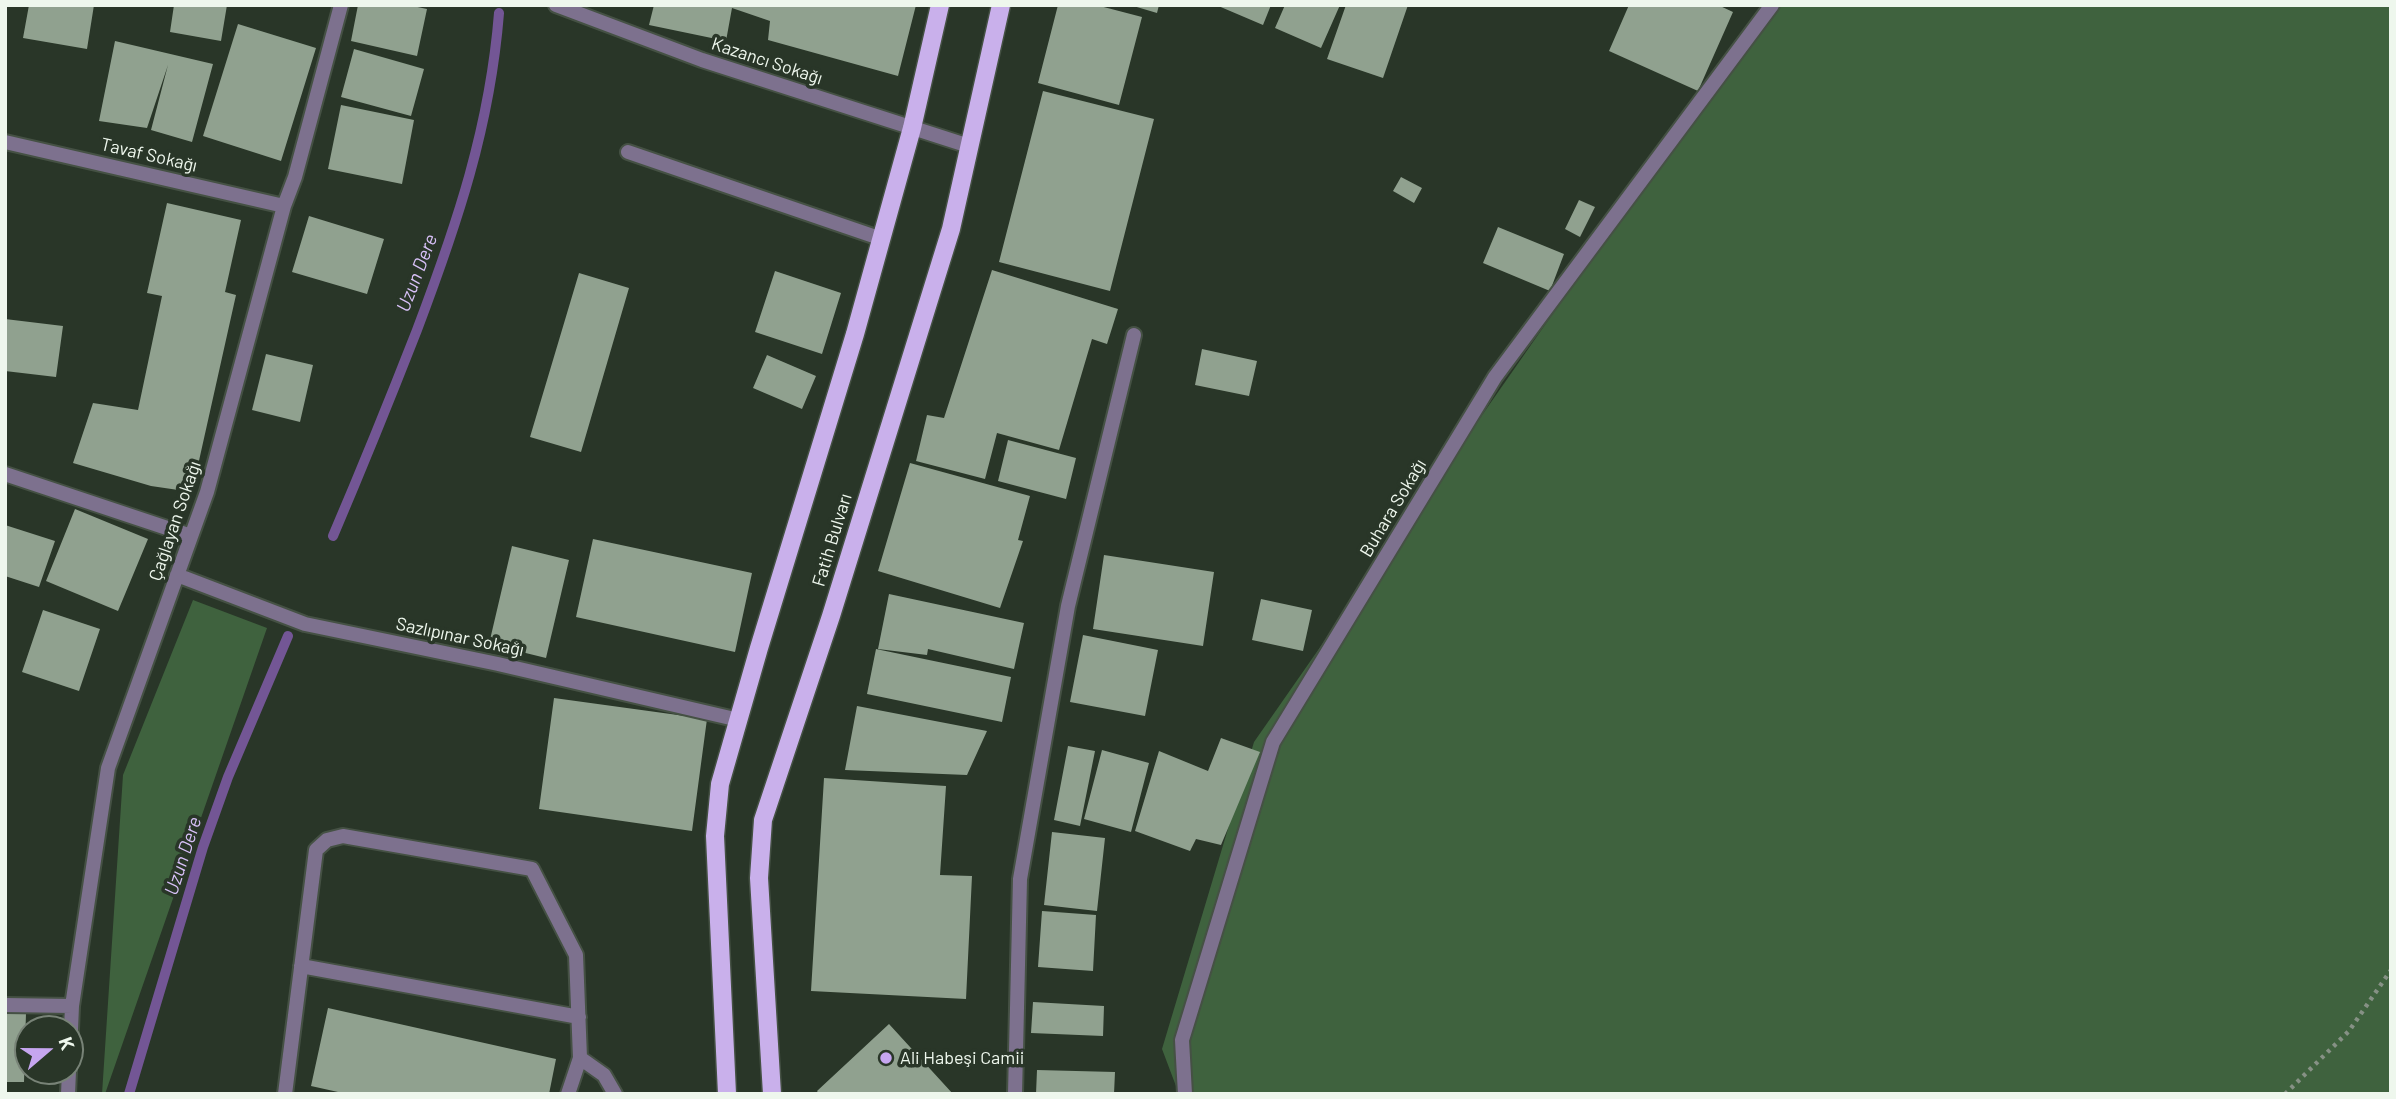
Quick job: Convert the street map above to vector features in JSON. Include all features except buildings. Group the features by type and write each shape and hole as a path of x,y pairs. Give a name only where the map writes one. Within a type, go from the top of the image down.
{"main road":[{"path":"727,1094 715,836 720,784 855,334 912,128 940,5"},
{"name":"Fatih Bulvarı","path":"772,1094 759,878 763,820 831,616 951,229 1001,5"}],"street":[{"name":"Çağlayan Sokağı","path":"72,1015 108,768 207,492 341,5"},
{"name":"Kazancı Sokağı","path":"556,5 702,60 970,146"},
{"name":"Buhara Sokağı","path":"1185,1094 1182,1040 1273,742 1495,377 1772,5"},
{"name":"Tavaf Sokağı","path":"5,142 284,206"},
{"path":"628,152 881,239"},
{"path":"1015,1094 1020,879 1068,606 1134,335"},
{"path":"5,474 191,536"},
{"name":"Sazlıpınar Sokağı","path":"177,575 304,624 511,667 739,720"},
{"path":"285,1094 316,850 327,840 342,836 532,869 576,955 580,1058 568,1094"},
{"path":"301,966 579,1017"},
{"path":"5,1005 72,1006"},
{"path":"580,1058 604,1075 615,1094"}],"path":[{"path":"2286,1094 2349,1031 2391,970"}],"green space":[{"path":"1768,5 2391,5 2391,1094 1179,1094 1162,1049 1254,742"},
{"path":"193,600 267,628 105,1094 102,1094 123,775"}],"waterway":[{"name":"Uzun Dere","path":"333,536 417,330 458,213 488,96 499,13"},
{"name":"Uzun Dere","path":"129,1094 203,847 228,777 288,636"}],"place":[{"name":"Ali Habeşi Camii","path":"886,1058"}]}
